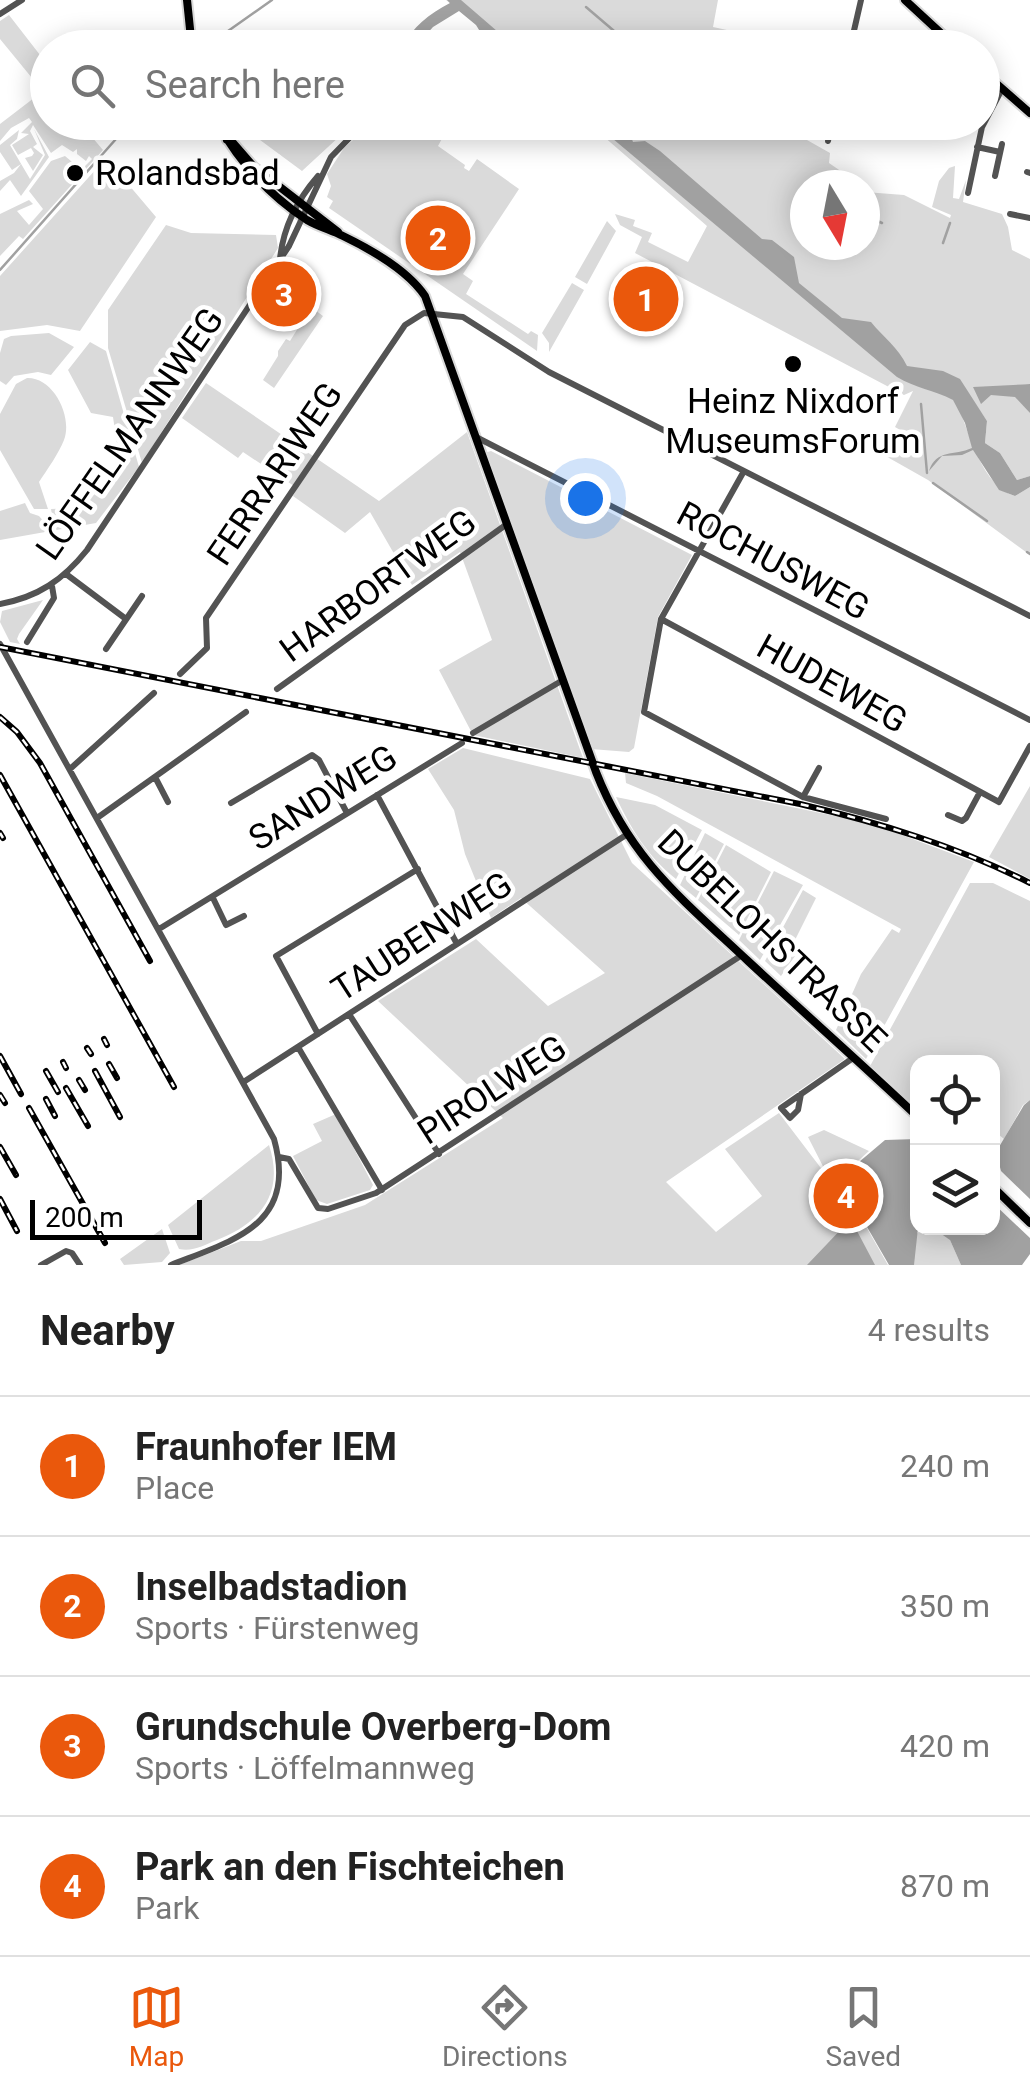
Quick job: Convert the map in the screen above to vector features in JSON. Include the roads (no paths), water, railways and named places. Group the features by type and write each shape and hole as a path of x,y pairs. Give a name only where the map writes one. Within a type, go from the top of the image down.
{"main road":[{"path":"187,0 190,30"},
{"path":"905,0 938,30"},
{"path":"1002,88 1028,111"},
{"name":"DUBELOHSTRASSE","path":"227,140 245,166 420,288 607,800 626,835 654,872 910,1110"},
{"path":"1000,1194 1029,1221"}],"street":[{"path":"0,14 22,0"},
{"path":"854,30 861,0"},
{"name":"LÖFFELMANNWEG","path":"0,604 52,586 101,530 280,260 282,243 301,208 345,140"},
{"path":"968,193 979,140"},
{"path":"977,147 1001,148 995,176"},
{"path":"1010,214 1030,218"},
{"path":"432,314 463,317 536,365 1030,616"},
{"name":"FERRARIWEG","path":"180,674 207,648 206,618 405,325 415,316 432,314"},
{"name":"ROCHUSWEG","path":"475,436 1030,720"},
{"path":"479,448 493,446"},
{"path":"744,471 661,619 644,712 803,797 886,819"},
{"name":"HARBORTWEG","path":"277,689 507,524"},
{"path":"66,574 126,619"},
{"name":"LÖFFELMANNWEG","path":"27,642 54,598 52,586"},
{"path":"106,649 142,596"},
{"name":"HUDEWEG","path":"661,619 1000,802 1030,746"},
{"path":"0,644 244,1082 274,1139 279,1157 277,1188 257,1224 241,1237 170,1265"},
{"path":"473,733 562,680"},
{"path":"70,770 154,693"},
{"path":"97,818 246,712"},
{"name":"SANDWEG","path":"159,930 462,743"},
{"path":"231,803 312,756 319,760 347,813"},
{"path":"803,797 819,768"},
{"path":"154,777 168,802"},
{"path":"948,815 966,818 980,792"},
{"path":"377,796 458,944"},
{"name":"TAUBENWEG","path":"244,1082 626,835"},
{"path":"318,1034 276,956 418,870"},
{"path":"212,898 226,925 244,916"},
{"name":"PIROLWEG","path":"279,1157 289,1159 318,1208 328,1210 382,1190 742,956"},
{"path":"349,1014 439,1154"},
{"path":"298,1047 382,1190"},
{"path":"800,1094 853,1058"},
{"path":"41,1265 66,1251 80,1265"}],"waterway":[{"path":"230,30 272,0"},
{"path":"586,7 613,30"},
{"path":"0,270 115,140"},
{"path":"943,243 950,223"},
{"path":"921,404 927,473"},
{"path":"933,483 987,521"}],"railway":[{"path":"0,647 800,804 918,837 1030,883"},
{"path":"0,717 40,763 150,961"},
{"path":"0,775 174,1087"},
{"path":"0,833 3,838"},
{"path":"104,1039 107,1045"},
{"path":"87,1048 91,1054"},
{"path":"0,1056 21,1094"},
{"path":"63,1062 66,1068"},
{"path":"109,1064 117,1078"},
{"path":"46,1071 58,1092"},
{"path":"95,1071 120,1117"},
{"path":"79,1080 85,1090"},
{"path":"66,1088 88,1126"},
{"path":"0,1095 5,1103"},
{"path":"46,1099 55,1116"},
{"path":"29,1108 105,1243"},
{"path":"0,1147 16,1175"},
{"path":"0,1199 17,1231"}],"place":[{"name":"Rolandsbad","path":"75,173"},
{"name":"Inselbadstadion","path":"438,238"},
{"name":"Grundschule Overberg-Dom","path":"284,294"},
{"name":"Fraunhofer IEM","path":"646,299"},
{"name":"Heinz Nixdorf MuseumsForum","path":"793,364"},
{"name":"Park an den Fischteichen","path":"846,1196"}]}
